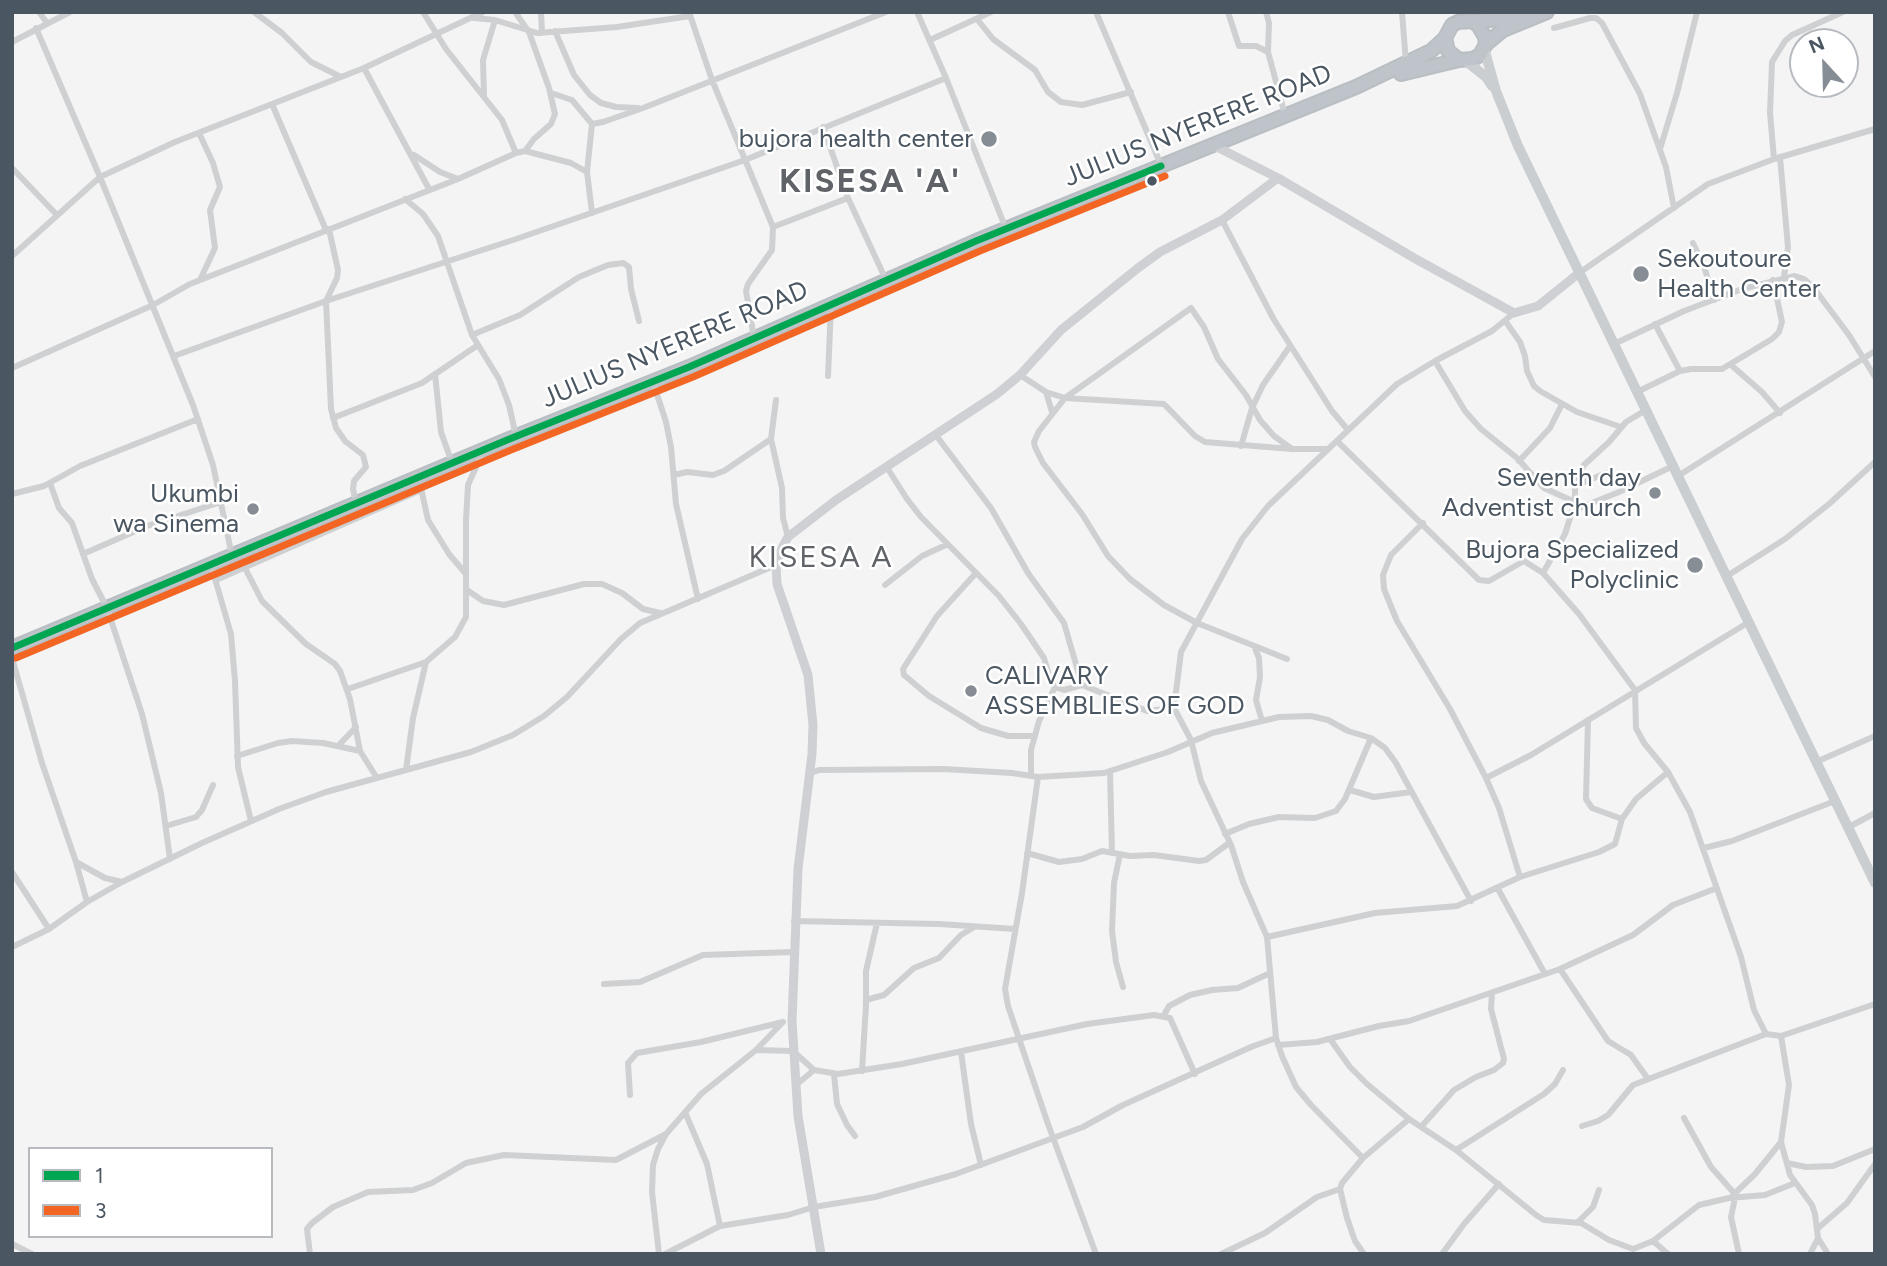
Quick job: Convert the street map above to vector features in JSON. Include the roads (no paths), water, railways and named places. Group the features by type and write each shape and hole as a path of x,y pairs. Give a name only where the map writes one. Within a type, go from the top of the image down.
{"highway":[{"name":"JULIUS NYERERE ROAD","path":"1356,87 1419,68 1462,61 1480,55 1485,46 1503,30 1547,12"},
{"name":"JULIUS NYERERE ROAD","path":"13,657 107,608 356,503 421,483 452,463 484,449 754,340 1006,229 1356,87 1431,51 1458,22 1531,17"},
{"path":"1472,21 1483,30 1485,46"},
{"path":"1445,38 1448,51 1462,61"}],"main road":[{"path":"1485,46 1496,91 1518,146 1875,883"},
{"path":"1462,61 1486,77 1496,91"}],"street":[{"path":"39,12 47,23"},
{"path":"12,42 70,12"},
{"path":"254,12 282,33 311,62 341,77"},
{"path":"424,12 436,33 502,120 516,153"},
{"path":"12,256 100,177 199,133 365,68 483,12"},
{"path":"515,12 529,32 551,93 554,119 525,151"},
{"path":"541,12 542,33"},
{"path":"592,124 643,108 886,12"},
{"path":"917,12 1006,229"},
{"path":"930,40 991,12"},
{"path":"1096,12 1161,166"},
{"path":"1228,12 1239,46 1256,46 1268,52"},
{"path":"1266,12 1269,23 1268,52 1285,116"},
{"path":"1402,12 1406,64"},
{"path":"1660,149 1697,12"},
{"path":"1784,277 1788,247 1770,113 1772,62 1792,35 1843,12"},
{"path":"469,18 495,20 529,32 542,33 617,27 689,14 712,79 773,227 772,250 746,291 754,340"},
{"path":"1554,28 1590,18 1596,18 1602,23 1640,94 1666,167 1674,208"},
{"path":"977,19 993,39 1035,70 1048,92 1061,102 1082,106 1131,92"},
{"path":"484,96 483,60 495,20"},
{"path":"36,28 198,419 213,465 232,556"},
{"path":"555,31 574,75 590,95 601,103 616,107 643,108"},
{"path":"365,68 429,189"},
{"path":"174,356 326,301 745,160 946,78"},
{"path":"551,93 572,100 592,124 587,172 592,213"},
{"path":"272,104 328,229 338,270 326,301 333,418 345,442 363,454 366,467 354,481 356,503"},
{"path":"823,127 848,198 886,280"},
{"path":"1363,1158 1296,1087 1287,1070 1277,1042 1268,937 1201,781 1191,740 1174,708 1181,652 1242,538 1254,523 1294,480 1397,384 1506,322 1514,313 1538,306 1579,273 1708,184 1777,158 1875,129"},
{"path":"199,133 213,163 220,187 210,210 215,247 200,279"},
{"path":"1213,145 1278,178 1514,313"},
{"path":"12,368 153,305 200,279 458,179 516,153 525,151 571,163 587,172"},
{"path":"412,154 440,172 458,179"},
{"path":"12,168 57,215"},
{"path":"821,1254 798,1116 793,1051 787,1021 813,725 808,675 777,584 776,565 788,537 836,500 997,394 1020,375 1061,330 1138,268 1160,252 1222,220 1278,178"},
{"path":"773,227 848,198"},
{"path":"405,199 423,214 438,236 472,335 499,379 509,405 516,436"},
{"path":"1222,220 1273,318 1332,411 1348,430"},
{"path":"1693,243 1714,300"},
{"path":"472,335 520,314 579,277 608,265 623,263 629,267 639,321"},
{"path":"1614,344 1714,300 1784,277 1804,278 1875,377"},
{"path":"1637,392 1680,371 1713,371 1731,365 1760,348 1779,332 1782,322 1773,280"},
{"path":"828,376 831,304"},
{"path":"1287,659 1197,623 1164,605 1130,579 1108,555 1038,454 1034,442 1052,412 1065,398 1191,308 1204,327 1218,359 1246,395 1252,408 1274,436 1292,449"},
{"path":"1506,322 1520,342 1527,371 1534,386 1577,412 1621,427"},
{"path":"1655,324 1680,371"},
{"path":"333,418 422,383 478,345"},
{"path":"1241,446 1252,408 1263,385 1290,346"},
{"path":"1572,511 1636,484 1676,471 1780,413 1875,351"},
{"path":"1435,361 1465,411 1481,429 1519,461 1544,488 1575,502"},
{"path":"1731,365 1762,392 1780,413"},
{"path":"435,374 441,432 452,463"},
{"path":"1020,375 1046,392 1065,398 1164,404 1195,436 1205,442 1328,449"},
{"path":"653,382 666,422 676,504 698,599"},
{"path":"1046,392 1052,412"},
{"path":"776,400 771,439 782,488 783,519 788,537"},
{"path":"1519,461 1550,428 1562,404"},
{"path":"1544,573 1559,549 1575,502 1575,486 1584,465 1626,422 1646,410"},
{"path":"12,494 36,489 80,466 198,419"},
{"path":"935,434 991,508 1028,573 1064,623 1083,685"},
{"path":"674,475 693,472 713,475 740,462 771,439"},
{"path":"1337,441 1479,580 1484,582 1524,561 1544,573 1560,590 1635,690 1636,728 1644,743 1668,772 1690,811 1741,957 1754,1010 1766,1034"},
{"path":"348,689 426,662 455,637 463,626 467,590 468,485 484,449"},
{"path":"1727,576 1786,539 1875,461"},
{"path":"886,466 907,499 999,596 1029,635 1044,658 1055,687 1064,690 1083,685 1147,711 1174,708"},
{"path":"1575,486 1606,473 1636,484"},
{"path":"50,483 60,508 72,523 107,608 146,728 170,859"},
{"path":"216,580 421,483 428,520 449,554 466,574"},
{"path":"83,554 147,526 221,502"},
{"path":"1423,523 1391,555 1383,575 1384,589 1397,621 1450,709 1486,778 1499,808 1520,877"},
{"path":"936,548 939,535"},
{"path":"886,584 922,556 948,544"},
{"path":"211,565 232,634 237,756 240,783 251,821"},
{"path":"12,947 49,929 86,902 122,882 251,821 302,800 436,763 493,744 544,716 584,681 621,639 640,623 776,565"},
{"path":"245,568 262,601 306,644 335,664 346,680 360,751 377,778"},
{"path":"976,573 937,616 903,669 904,675 929,696 981,728 1008,736 1035,736"},
{"path":"467,590 483,601 503,605 584,584 602,584 622,593 650,612 661,613"},
{"path":"1486,778 1531,755 1749,622"},
{"path":"1254,646 1259,659 1260,677 1256,700 1262,721"},
{"path":"13,657 42,763 76,862 86,902"},
{"path":"406,770 413,718 426,662"},
{"path":"1055,687 1031,750 1034,776 1027,853 1005,989 1008,1006 1053,1138 1096,1254"},
{"path":"808,774 819,770 943,768 1034,776 1110,771 1168,752 1191,740 1262,721 1287,716 1311,716 1371,738 1385,748 1471,901"},
{"path":"1588,720 1586,799 1592,808 1622,819"},
{"path":"338,746 356,727"},
{"path":"1816,762 1875,736"},
{"path":"1225,834 1249,824 1279,817 1315,818 1336,811 1350,790 1371,738"},
{"path":"237,756 292,741 360,751"},
{"path":"1110,771 1112,853"},
{"path":"1268,937 1375,913 1446,908 1471,901 1520,877 1579,860 1609,848 1617,839 1622,819 1636,799 1668,772"},
{"path":"166,826 196,817 213,785"},
{"path":"1350,790 1374,797 1411,792"},
{"path":"1704,848 1732,841 1835,801"},
{"path":"1849,827 1875,813"},
{"path":"1027,853 1059,862 1082,859 1098,851 1199,861 1206,860 1229,843"},
{"path":"1120,854 1114,883 1112,931 1123,987"},
{"path":"76,862 105,878 122,882"},
{"path":"12,872 49,929"},
{"path":"665,1254 720,1226 788,1215 814,1207 909,1189 981,1165 1083,1127 1123,1105 1251,1047 1277,1042 1302,1044 1409,1021 1560,970 1633,935 1673,905 1717,888"},
{"path":"1498,889 1545,974"},
{"path":"794,921 1015,929"},
{"path":"862,1071 866,971 877,923"},
{"path":"866,1000 884,995 914,968 939,958 961,935 974,927"},
{"path":"604,984 640,982 703,955 793,952"},
{"path":"1560,970 1603,1034 1615,1047 1631,1055 1648,1079"},
{"path":"1164,1016 1169,1006 1190,995 1238,988 1270,973"},
{"path":"1421,1126 1454,1090 1503,1063 1491,1009 1492,993"},
{"path":"1582,1126 1603,1119 1633,1085 1766,1034 1782,1036 1875,1004"},
{"path":"756,1050 793,1051 814,1070 834,1074 961,1052 1140,1015 1164,1016 1170,1018 1195,1074"},
{"path":"659,1254 653,1212 653,1179 658,1149 666,1134 718,1079 756,1050 787,1021"},
{"path":"631,1095 628,1063 637,1053 701,1042 787,1021"},
{"path":"1782,1036 1789,1085 1781,1142 1795,1183 1812,1205 1818,1238 1828,1254"},
{"path":"1330,1039 1358,1076 1409,1119 1456,1150 1544,1220 1578,1223 1632,1251 1653,1241 1692,1208 1733,1196 1765,1195 1795,1183"},
{"path":"961,1052 971,1124 981,1165"},
{"path":"795,1086 814,1070"},
{"path":"1456,1150 1544,1094 1555,1084 1563,1070"},
{"path":"834,1074 837,1104 855,1136"},
{"path":"685,1112 707,1164 720,1226"},
{"path":"1684,1118 1711,1167 1733,1196"},
{"path":"1221,1254 1265,1233 1317,1197 1340,1189 1348,1174 1363,1158 1409,1119"},
{"path":"310,1254 307,1229 312,1223 332,1207 368,1192 413,1190 432,1183 466,1163 504,1156 616,1160 666,1134"},
{"path":"1739,1254 1731,1225 1733,1196 1781,1142"},
{"path":"1787,1163 1805,1167 1833,1166 1875,1149"},
{"path":"1816,1229 1847,1203 1875,1164"},
{"path":"1442,1254 1468,1218 1499,1184"},
{"path":"1340,1189 1351,1230 1364,1254"},
{"path":"1578,1223 1593,1207 1599,1190"},
{"path":"1815,1214 1830,1216"},
{"path":"1810,1254 1818,1238"},
{"path":"1653,1241 1668,1254"},
{"path":"12,1244 32,1254"}],"place":[{"name":"bujora health center","path":"989,139"},
{"name":"Sekoutoure Health Center","path":"1641,274"},
{"name":"Seventh day Adventist church","path":"1655,493"},
{"name":"Ukumbi wa Sinema","path":"253,509"},
{"name":"Bujora Specialized Polyclinic","path":"1695,565"},
{"name":"CALIVARY ASSEMBLIES OF GOD","path":"971,691"}],"district":[{"name":"KISESA 'A'","path":"870,182"},
{"name":"KISESA A","path":"821,558"}]}
